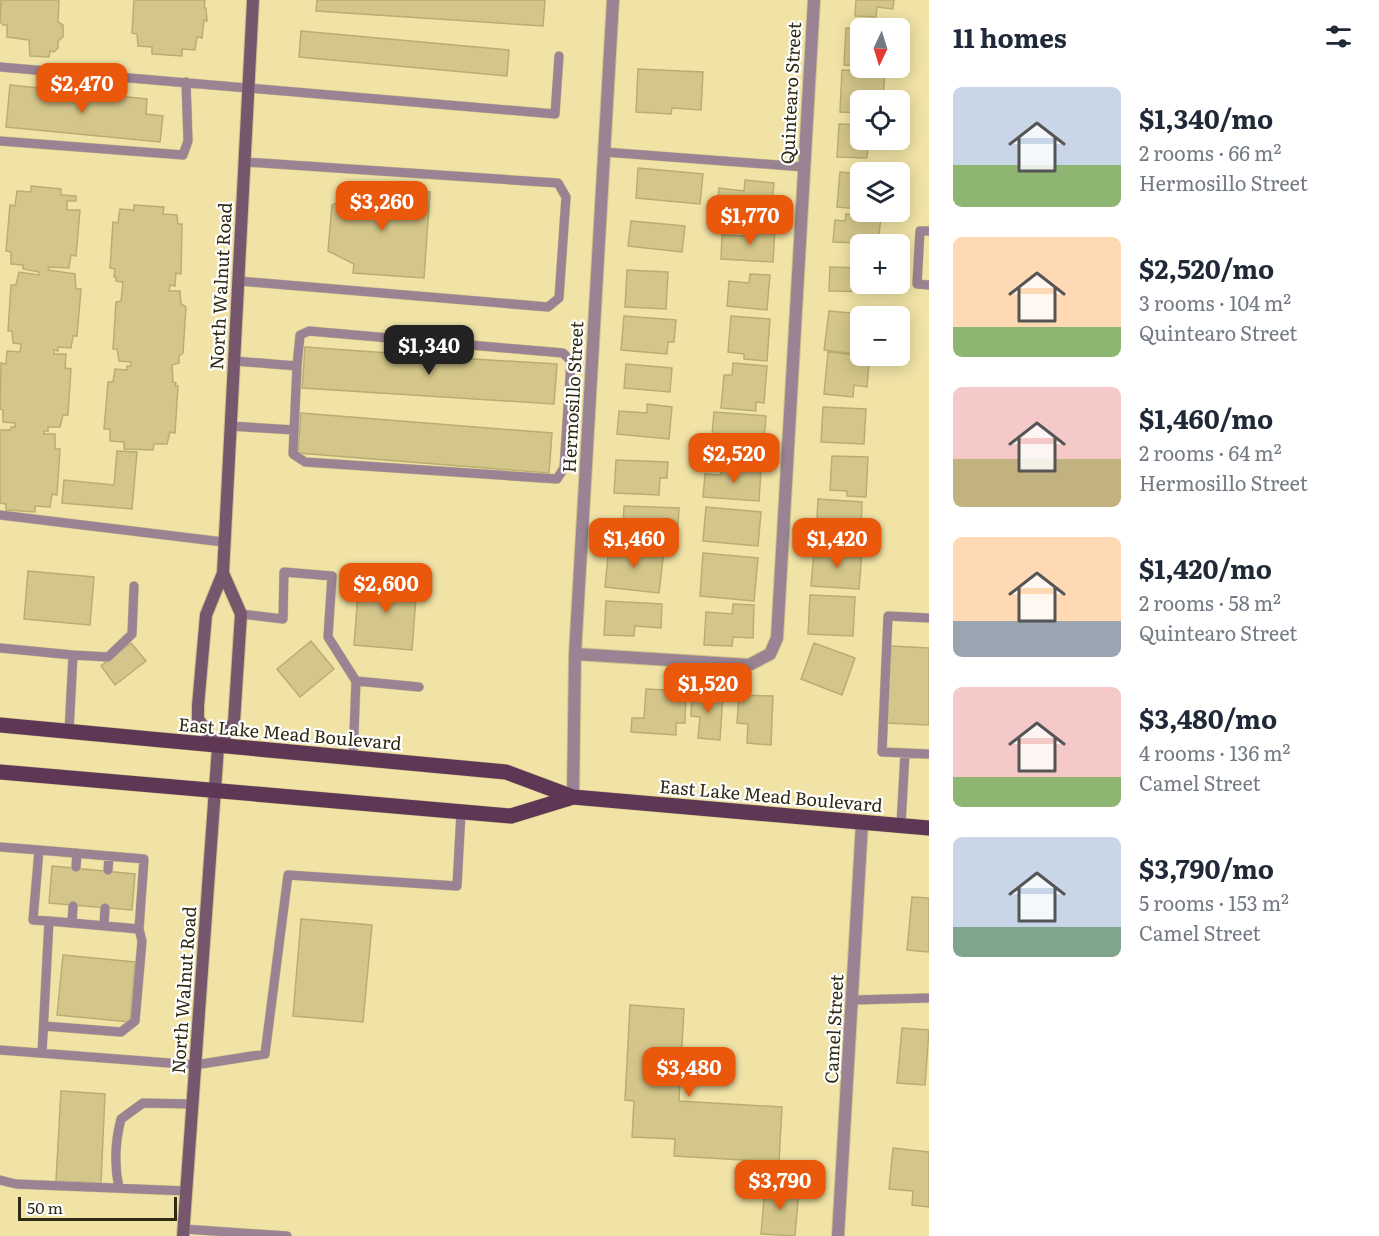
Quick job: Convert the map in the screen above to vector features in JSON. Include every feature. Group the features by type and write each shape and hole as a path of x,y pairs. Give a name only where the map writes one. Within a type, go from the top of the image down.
{"main road":[{"name":"East Lake Mead Boulevard","path":"0,725 506,772 573,797 929,828"},
{"name":"East Lake Mead Boulevard","path":"0,772 511,816 573,797"}],"street":[{"name":"North Walnut Road","path":"218,747 198,719 198,706 206,615 223,573 253,0"},
{"name":"Hermosillo Street","path":"573,797 575,654 613,0"},
{"name":"Quintearo Street","path":"575,654 749,665 770,654 777,638 813,0"},
{"name":"North Walnut Road","path":"184,1232 218,747 234,722 241,614 223,573"},
{"name":"Camel Street","path":"838,1236 862,823"}],"lane":[{"path":"0,67 555,114 559,56"},
{"path":"0,141 183,155 188,141 186,82"},
{"path":"604,152 804,168"},
{"path":"239,281 548,307 559,298 566,197 558,183 245,162"},
{"path":"929,231 920,231 917,284 929,285"},
{"path":"309,331 563,353 571,361 564,468 557,479 305,462 293,454 297,366 300,335 309,331"},
{"path":"234,361 297,366"},
{"path":"230,426 294,430"},
{"path":"0,515 223,542"},
{"path":"241,614 283,619 284,572 332,576 328,637 356,681 352,758"},
{"path":"0,648 108,657 132,634 134,586"},
{"path":"929,618 888,616 882,752 929,754"},
{"path":"69,732 73,655"},
{"path":"356,681 419,687"},
{"path":"901,825 905,753"},
{"path":"0,1050 195,1065 265,1054 288,875 457,886 461,812"},
{"path":"0,847 144,859 139,929 142,941 135,1021 121,1032 44,1026"},
{"path":"39,850 33,920 139,929"},
{"path":"76,867 77,853"},
{"path":"108,870 109,856"},
{"path":"72,923 73,906"},
{"path":"104,926 105,909"},
{"path":"42,1053 49,921"},
{"path":"853,1000 929,998"},
{"path":"119,1188 116,1155 121,1119 143,1102 192,1104"},
{"path":"0,1180 16,1184 186,1191"},
{"path":"184,1232 287,1236"}],"building":[{"path":"1,0 59,0 58,22 63,25 63,37 58,41 58,48 54,52 50,51 49,57 30,56 29,40 7,37 7,25 0,22"},
{"path":"134,0 205,0 207,21 204,20 202,38 197,37 195,50 182,49 182,56 152,54 152,47 138,46 137,34 132,33"},
{"path":"317,0 545,0 543,26 316,11"},
{"path":"856,0 894,0 893,9 877,7 876,17 855,16"},
{"path":"846,28 850,28 850,65 844,65"},
{"path":"301,31 509,50 507,76 299,57"},
{"path":"638,69 703,72 701,110 672,108 671,114 636,112"},
{"path":"842,70 850,70 850,78 885,78 884,90 850,90 850,112 840,112"},
{"path":"10,85 147,99 146,114 163,116 160,142 6,127"},
{"path":"839,124 850,124 850,150 868,150 867,158 837,157"},
{"path":"638,168 703,174 700,204 636,198"},
{"path":"840,172 850,173 850,208 837,207"},
{"path":"745,180 774,183 771,217 745,215 745,212 717,209 719,188 744,191"},
{"path":"31,186 61,189 61,195 76,196 76,201 67,201 67,210 80,210 76,256 71,255 69,268 49,267 48,270 75,274 76,289 81,289 77,336 73,336 71,348 58,347 58,351 54,350 54,354 66,354 65,368 71,369 68,415 63,415 60,427 48,427 48,431 44,431 44,434 55,434 55,449 60,449 57,495 52,494 50,507 35,506 35,512 6,510 6,504 0,503 0,430 10,430 11,427 15,427 15,423 3,422 3,410 0,409 1,363 6,364 7,351 20,352 21,344 13,343 12,331 8,331 11,285 16,285 19,272 39,275 39,272 23,269 23,265 11,264 11,252 6,251 10,205 15,206 17,191 31,192"},
{"path":"358,187 430,192 424,278 353,273 354,264 328,251 332,205 357,195"},
{"path":"134,205 164,207 163,214 177,215 178,224 182,224 181,274 176,273 175,286 170,285 169,291 180,291 181,304 186,307 183,353 179,356 179,363 172,365 173,382 176,383 175,386 178,386 175,433 170,432 167,444 154,444 153,450 124,449 124,442 110,441 110,429 104,429 108,382 113,382 115,369 127,370 127,366 131,366 131,362 119,361 117,349 113,349 116,302 121,301 123,282 116,281 115,269 110,268 113,222 118,223 120,209 134,210"},
{"path":"846,214 850,214 850,222 880,222 879,234 850,234 850,243 833,242 835,220 845,221"},
{"path":"631,221 685,226 682,252 628,246"},
{"path":"745,227 775,229 773,262 721,259 722,235 745,236"},
{"path":"830,267 850,268 850,291 829,291"},
{"path":"627,270 668,272 666,309 625,307"},
{"path":"750,274 770,275 767,310 727,306 729,281 749,283"},
{"path":"829,311 850,313 850,353 824,350"},
{"path":"624,316 676,320 674,342 668,342 667,354 621,350"},
{"path":"731,316 770,319 767,361 744,359 744,354 728,352"},
{"path":"305,347 402,354 402,362 424,364 425,356 557,364 554,404 302,388"},
{"path":"828,352 850,354 850,366 869,366 867,387 854,385 853,397 824,394"},
{"path":"733,363 767,366 764,403 756,402 756,411 721,408 724,375 732,375"},
{"path":"626,364 672,368 670,392 624,388"},
{"path":"647,404 672,407 669,439 617,434 619,411 647,413"},
{"path":"823,407 866,409 864,444 821,442"},
{"path":"714,412 766,416 763,451 711,447"},
{"path":"301,413 552,433 549,473 298,453"},
{"path":"117,451 137,452 132,509 62,503 64,480 114,485"},
{"path":"832,456 868,457 866,497 847,496 847,491 830,490"},
{"path":"616,460 668,462 667,478 660,478 659,495 614,493"},
{"path":"721,467 761,469 759,501 703,497 705,474 721,475"},
{"path":"818,499 862,502 861,528 847,528 847,538 816,537"},
{"path":"624,506 679,508 677,540 612,537 613,528 623,528"},
{"path":"706,507 761,512 758,546 703,541"},
{"path":"609,545 664,550 659,593 605,587"},
{"path":"814,550 862,552 859,589 811,586"},
{"path":"703,553 758,558 754,601 700,596"},
{"path":"28,571 94,577 90,625 24,619"},
{"path":"359,579 417,584 412,650 354,645"},
{"path":"810,595 855,597 853,636 808,634"},
{"path":"606,601 662,604 661,628 635,626 634,636 604,635"},
{"path":"733,604 754,605 753,638 733,637 732,646 704,645 706,612 732,614"},
{"path":"311,641 334,669 300,697 277,669"},
{"path":"131,643 146,661 115,685 101,666"},
{"path":"814,643 855,658 842,695 801,679"},
{"path":"891,646 929,648 929,725 887,723"},
{"path":"646,689 686,691 685,723 676,723 676,735 631,732 632,718 644,718"},
{"path":"692,692 723,694 720,740 698,738 700,717 691,716"},
{"path":"739,695 773,696 771,745 747,743 748,724 737,723"},
{"path":"52,866 135,874 132,910 49,903"},
{"path":"912,897 929,898 929,952 907,950"},
{"path":"301,919 372,925 363,1022 293,1016"},
{"path":"63,955 135,962 130,1022 57,1015"},
{"path":"630,1005 684,1009 679,1101 782,1107 779,1162 674,1156 675,1139 632,1137 634,1101 625,1100"},
{"path":"902,1028 929,1030 925,1085 897,1083"},
{"path":"61,1091 105,1094 101,1183 56,1181"},
{"path":"893,1148 929,1152 929,1207 912,1205 913,1191 889,1189"},
{"path":"765,1186 799,1189 795,1236 761,1234"}]}
